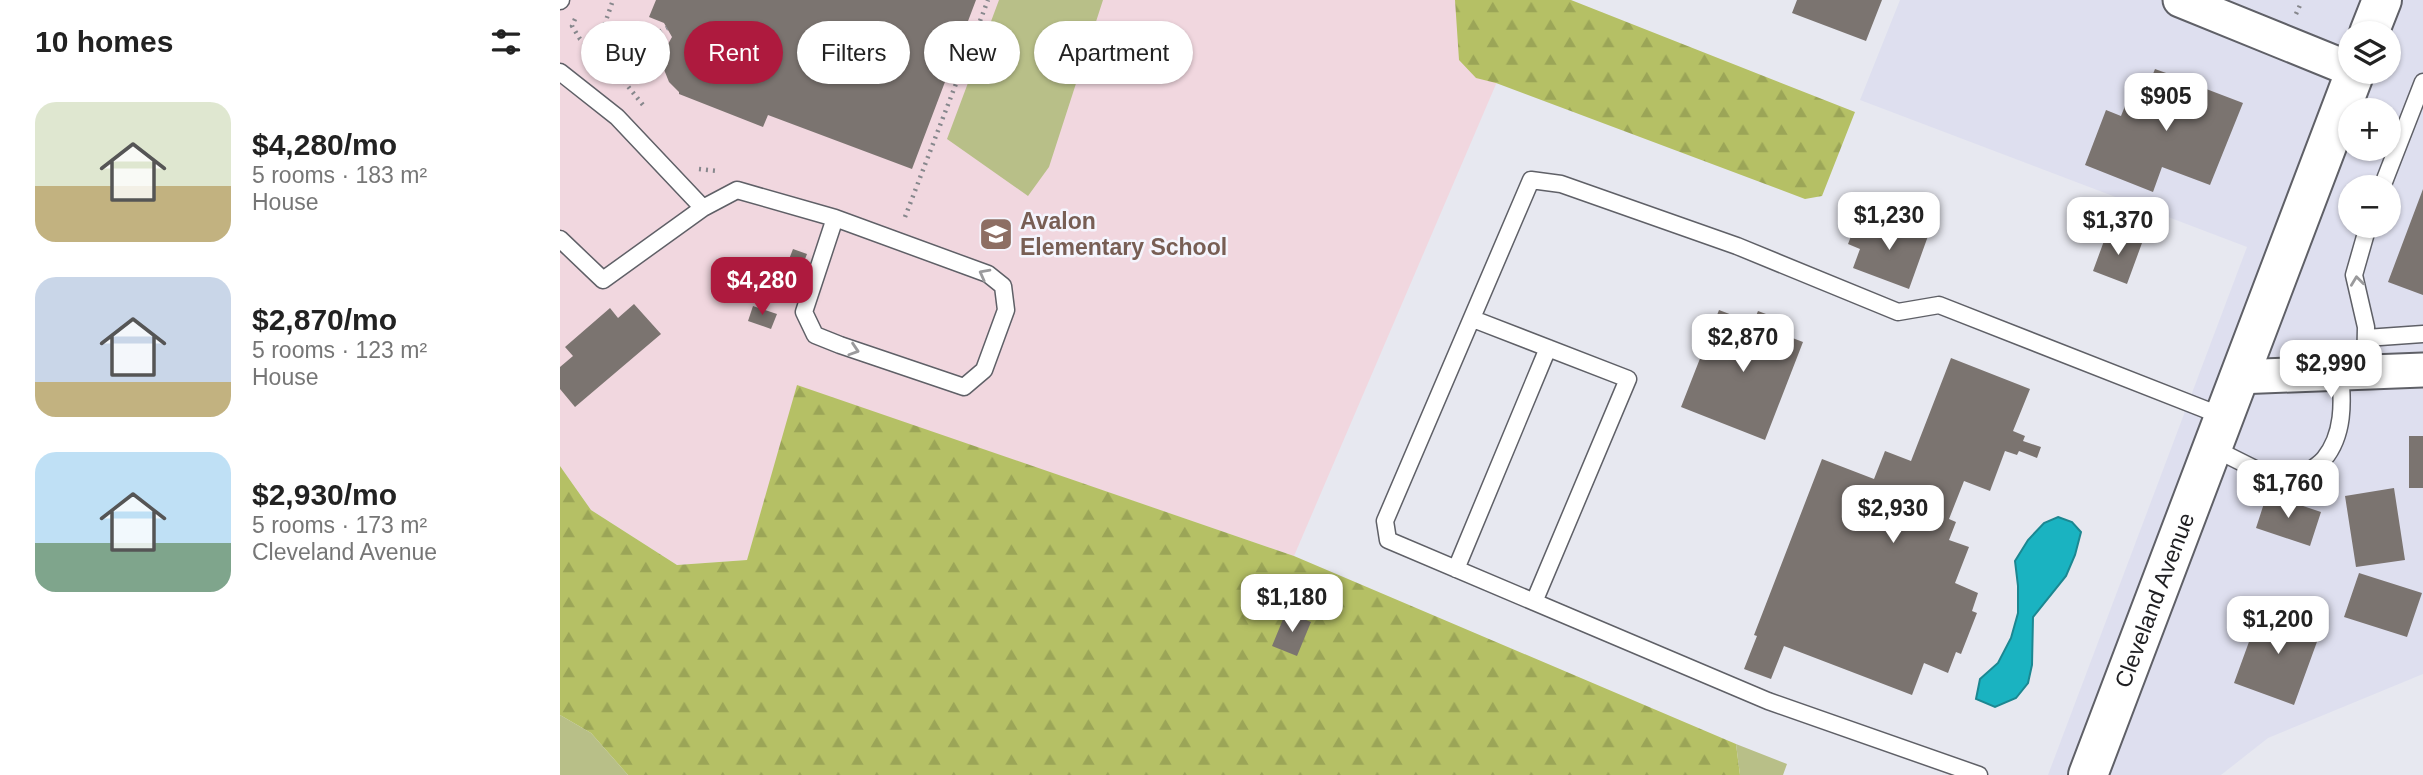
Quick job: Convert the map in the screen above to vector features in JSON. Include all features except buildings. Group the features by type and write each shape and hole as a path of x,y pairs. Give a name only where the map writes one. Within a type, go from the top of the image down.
{"main road":[{"path":"2374,21 2382,0"},
{"name":"Cleveland Avenue","path":"2088,775 2347,84"}],"street":[{"path":"2180,0 2338,64"},
{"path":"2237,377 2423,370"}],"lane":[{"path":"560,72 617,117 703,208"},
{"path":"2387,175 2423,82"},
{"path":"1979,775 1768,701 1388,540 1385,522 1531,180 1561,184 1737,246 1898,312 1939,305 2217,431 2267,475 2297,480 2324,458 2339,432 2343,399 2366,338 2354,275 2365,238"},
{"path":"560,239 603,280 703,208 737,190 835,218 988,274 1003,286 1006,310 984,370 964,387 815,335 804,312 835,218"},
{"path":"1473,319 1628,379 1534,602"},
{"path":"2366,338 2423,334"},
{"path":"1456,569 1548,348"}],"path":[{"path":"606,21 613,0"},
{"path":"896,215 905,218 988,0"},
{"path":"2296,15 2301,4"},
{"path":"577,13 572,26 581,37"},
{"path":"570,36 578,34"},
{"path":"626,84 643,106"},
{"path":"688,163 700,169 725,170"}],"shaded area":[{"name":"Avalon Elementary School","path":"560,0 1532,0 1294,556 798,386 747,560 677,565 591,510 560,466"},
{"path":"1900,0 2423,0 2423,674 2268,738 2221,775 2048,775 2247,247 1860,100"}],"green space":[{"path":"999,0 1103,0 1096,21 1034,21 1034,84 1076,84 1049,167 1028,196 947,139 968,84 1020,84 1020,21 991,21"},
{"path":"1455,0 1571,0 1855,112 1822,196 1805,199 1496,83 1476,78 1459,60"},
{"path":"797,385 1294,556 1736,744 1740,775 628,775 591,733 560,715 560,466 591,510 677,565 747,560"},
{"path":"560,715 591,733 628,775 560,775"},
{"path":"1736,744 1787,764 1783,775 1740,775"}],"water":[{"path":"2058,517 2072,522 2081,532 2075,555 2066,576 2033,617 2032,665 2028,683 2016,698 1995,707 1976,699 1980,679 1998,663 2011,638 2018,613 2015,561 2028,540 2044,523"}],"place":[{"name":"Avalon Elementary School","path":"996,234"}]}
